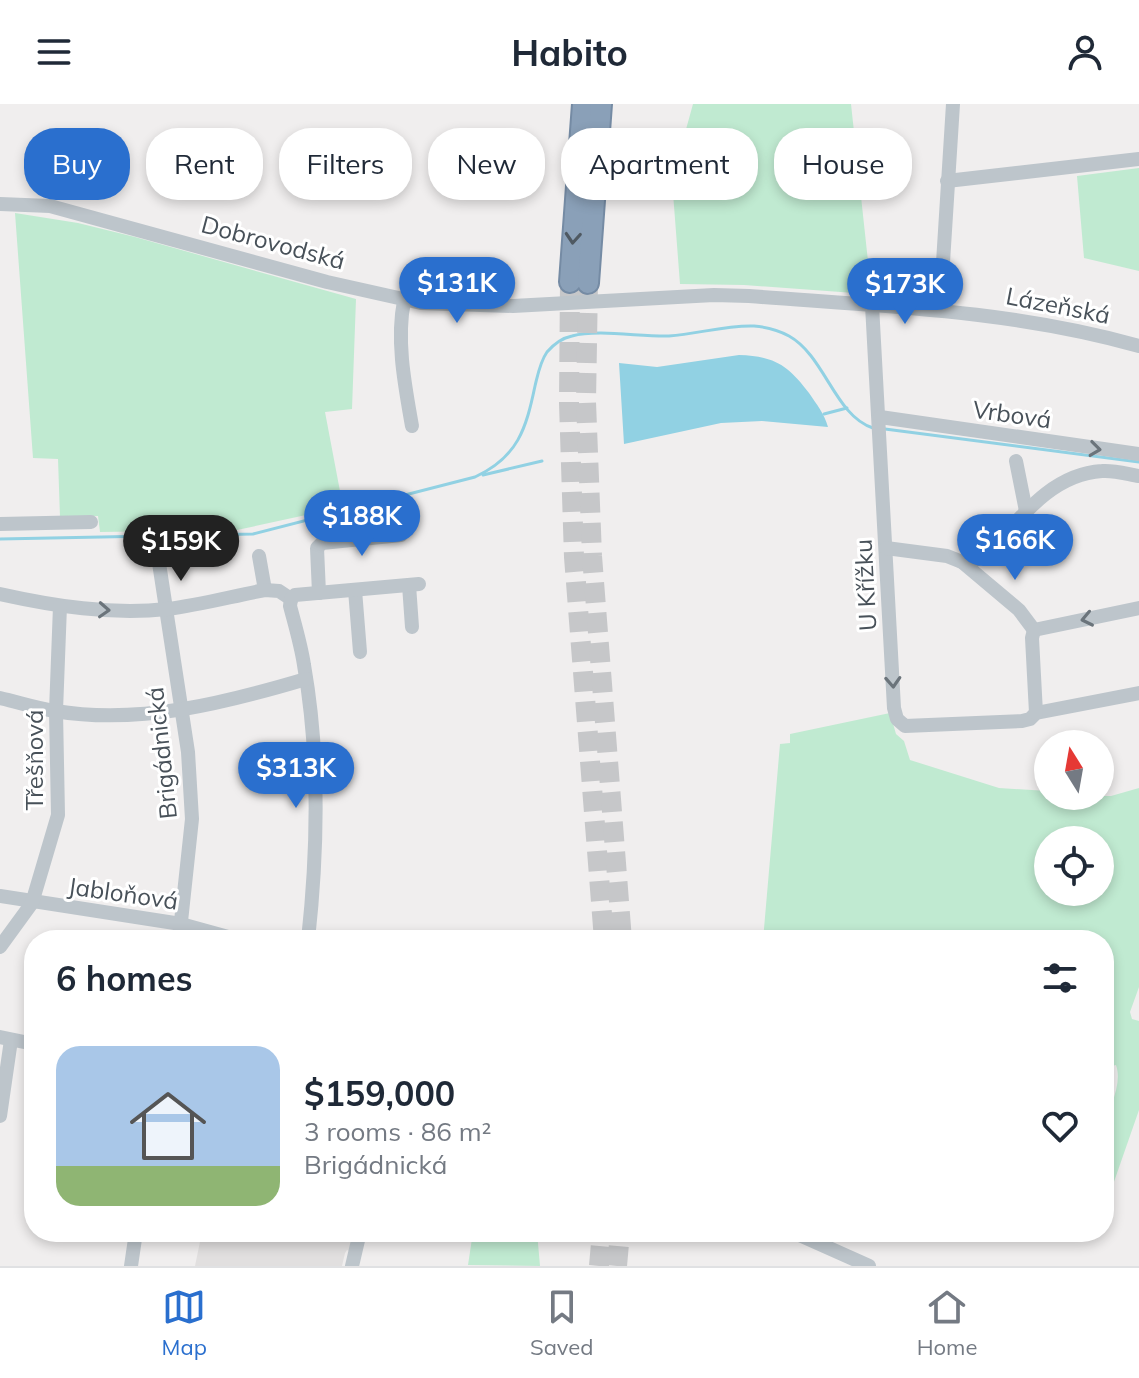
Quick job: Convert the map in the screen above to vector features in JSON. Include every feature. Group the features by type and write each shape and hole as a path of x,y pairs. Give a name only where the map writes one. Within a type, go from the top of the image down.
{"highway":[{"path":"583,104 579,282 601,104"}],"street":[{"path":"940,310 953,104"},
{"path":"947,181 1139,159"},
{"name":"Dobrovodská","path":"0,204 50,206 403,305 506,306 714,295 872,305"},
{"path":"403,305 403,368 412,426"},
{"name":"Lázeňská","path":"872,305 972,312 1094,333 1139,346"},
{"name":"U Křížku","path":"872,305 897,719 905,726 1022,721 1036,713 1139,693"},
{"name":"Vrbová","path":"880,418 1139,454"},
{"path":"1016,461 1026,511"},
{"path":"962,562 978,559 989,552 1049,490 1075,475 1104,471 1139,476"},
{"path":"0,524 91,522"},
{"path":"319,593 317,548 322,543 401,535"},
{"path":"886,548 947,556 962,562 1019,610 1034,630"},
{"path":"259,556 278,593 290,606 306,679 315,799 315,876 309,930"},
{"name":"Brigádnická","path":"159,563 182,710 192,819 180,930"},
{"path":"0,594 60,606 107,610 166,609 278,593 295,595 414,585 412,627"},
{"path":"355,590 360,652"},
{"name":"Třešňová","path":"0,947 32,903 58,815 56,711 60,606"},
{"path":"1034,630 1139,608"},
{"path":"1034,630 1036,713"},
{"path":"0,698 56,711 123,715 230,702 306,679"},
{"name":"Jabloňová","path":"0,896 203,930"},
{"path":"0,1116 5,1038"},
{"path":"131,1266 135,1242"},
{"path":"352,1266 358,1242"},
{"path":"815,1242 869,1266"}],"shaded area":[{"path":"200,1242 354,1242 352,1252 347,1250 345,1253 342,1266 195,1266"}],"green space":[{"path":"693,104 851,104 854,128 774,128 774,200 861,200 871,289 868,294 744,285 680,284 674,200 758,200 758,128 686,128"},
{"path":"1139,168 1139,271 1084,258 1077,176"},
{"path":"15,213 78,223 135,237 356,299 352,409 325,412 343,507 237,530 100,532 98,516 60,517 58,459 33,458"},
{"path":"890,713 896,734 904,741 910,760 999,788 1034,790 1034,810 1114,810 1114,795 1139,788 1139,987 1130,1012 1132,1019 1139,1021 1139,1110 1114,1182 1114,1095 1118,1073 1114,1066 1114,930 764,930 780,744 790,743 790,734"},
{"path":"471,1242 538,1242 540,1266 468,1265"}],"water":[{"path":"739,355 762,357 787,369 809,393 828,427 762,421 721,423 624,444 619,363 657,367"}],"waterway":[{"path":"0,539 253,534 475,477 501,460 518,440 547,352 562,340 582,334 669,336 743,326 776,330 801,345 849,411 873,428"},
{"path":"824,414 847,408"},
{"path":"885,429 1139,462"},
{"path":"483,475 542,461"}],"tunnel":[{"path":"570,282 569,403 574,557 603,930"},
{"path":"588,283 586,402 592,556 621,930"},
{"path":"599,1266 601,1242"},
{"path":"617,1266 619,1242"}]}
